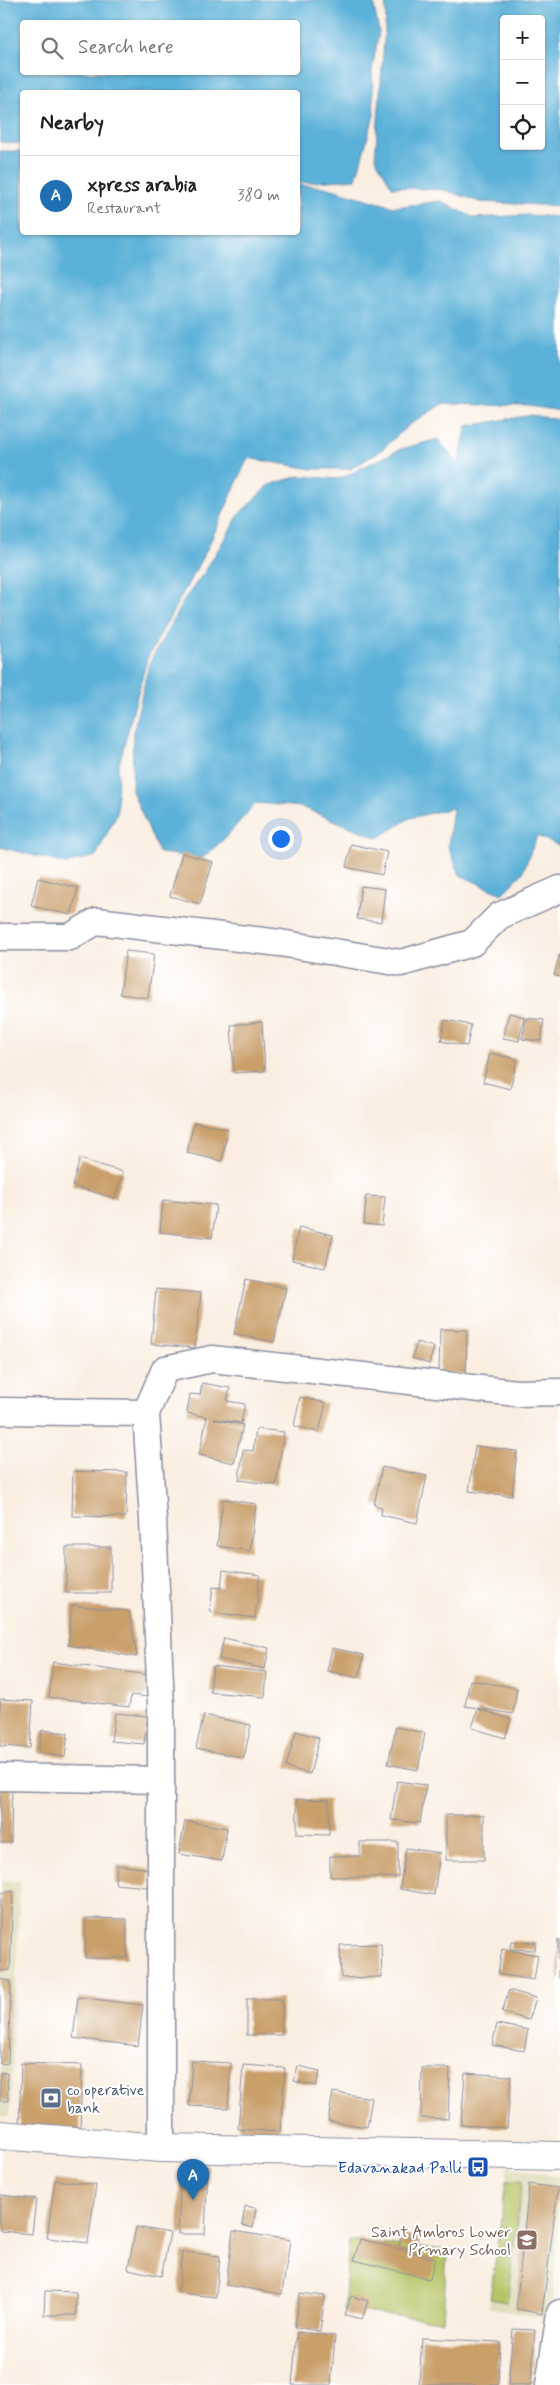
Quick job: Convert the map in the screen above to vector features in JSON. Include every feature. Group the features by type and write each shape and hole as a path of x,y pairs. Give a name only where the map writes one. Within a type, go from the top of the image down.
{"main road":[{"path":"0,2135 161,2148 560,2156"}],"street":[{"path":"0,937 70,936 97,921 280,943 401,963 472,943 499,916 560,889"},
{"path":"161,2148 161,1706 146,1413 165,1369 212,1359 517,1393 560,1392"},
{"path":"0,1411 146,1413"},
{"path":"0,1778 161,1780"},
{"path":"549,2385 560,2313"}],"shaded area":[{"path":"0,1881 20,1882 10,2116 0,2116"},
{"name":"Saint Ambros Lower Prmary School","path":"508,2166 560,2177 552,2320 489,2308"}],"green space":[{"path":"506,2181 522,2181 507,2302 490,2299"},
{"path":"349,2240 447,2250 443,2321 344,2310"}],"water":[{"path":"0,0 373,0 379,32 372,70 374,115 356,179 300,183 300,90 20,90 20,144 0,142"},
{"path":"385,0 560,0 560,206 480,202 445,190 392,187 375,158 386,15"},
{"path":"0,151 20,151 20,235 300,235 300,185 325,187 394,207 441,201 474,218 528,215 560,217 560,411 529,406 442,404 409,425 379,452 350,469 312,469 248,458 208,547 147,659 118,768 117,813 96,856 66,864 0,847"},
{"path":"532,415 560,420 560,846 537,836 522,874 502,894 460,875 448,846 453,808 410,818 378,838 301,807 256,803 225,838 203,858 159,853 132,791 133,733 149,664 185,598 204,573 240,513 269,485 299,476 339,479 401,449 438,439 458,465 467,426"}],"building":[{"path":"351,844 387,852 382,875 346,867"},
{"path":"182,853 213,862 200,904 170,896"},
{"path":"38,878 78,888 71,915 31,906"},
{"path":"361,886 385,889 381,922 357,919"},
{"path":"126,951 154,954 148,998 120,994"},
{"path":"560,955 560,977 554,975"},
{"path":"509,1013 524,1017 519,1041 503,1038"},
{"path":"526,1018 544,1020 541,1041 522,1039"},
{"path":"445,1020 471,1025 467,1046 441,1041"},
{"path":"262,1022 265,1071 234,1073 231,1025"},
{"path":"490,1053 517,1059 510,1089 483,1082"},
{"path":"194,1122 228,1129 222,1161 187,1153"},
{"path":"80,1159 123,1172 115,1198 72,1186"},
{"path":"366,1196 385,1197 382,1226 364,1224"},
{"path":"163,1200 216,1205 212,1238 160,1232"},
{"path":"299,1227 333,1235 325,1268 292,1260"},
{"path":"246,1279 286,1288 274,1342 234,1334"},
{"path":"156,1289 201,1293 195,1348 151,1344"},
{"path":"440,1329 467,1330 466,1374 439,1373"},
{"path":"417,1342 434,1347 429,1364 412,1358"},
{"path":"202,1383 230,1388 227,1401 245,1404 241,1423 214,1419 243,1425 234,1463 199,1455 207,1417 187,1413 190,1394 200,1395"},
{"path":"300,1397 326,1403 319,1432 294,1426"},
{"path":"256,1429 284,1432 276,1485 239,1480 243,1450 253,1451"},
{"path":"475,1446 517,1451 512,1496 469,1491"},
{"path":"382,1467 427,1476 417,1523 381,1515 382,1507 374,1505"},
{"path":"73,1471 127,1472 126,1517 72,1516"},
{"path":"223,1499 256,1504 250,1551 217,1546"},
{"path":"66,1547 111,1547 111,1593 66,1593"},
{"path":"223,1570 260,1575 255,1618 210,1612 213,1587 221,1588"},
{"path":"72,1605 129,1611 137,1657 68,1645"},
{"path":"224,1638 269,1648 265,1669 219,1659"},
{"path":"332,1648 364,1655 359,1678 327,1671"},
{"path":"53,1662 150,1675 148,1697 131,1695 129,1707 49,1697"},
{"path":"213,1666 267,1672 265,1697 210,1692"},
{"path":"470,1680 517,1688 513,1714 465,1706"},
{"path":"0,1699 33,1701 30,1748 0,1746"},
{"path":"478,1709 511,1719 505,1738 472,1728"},
{"path":"115,1713 148,1716 144,1744 111,1741"},
{"path":"204,1715 251,1725 244,1758 196,1748"},
{"path":"396,1727 425,1733 418,1770 388,1764"},
{"path":"42,1730 68,1733 65,1757 38,1753"},
{"path":"296,1731 319,1738 310,1774 286,1767"},
{"path":"0,1781 12,1781 11,1843 0,1843"},
{"path":"397,1781 426,1785 420,1823 391,1820"},
{"path":"297,1799 329,1800 329,1835 297,1834"},
{"path":"446,1815 484,1815 484,1860 446,1860"},
{"path":"185,1821 227,1828 222,1861 179,1854"},
{"path":"360,1842 398,1842 398,1877 330,1877 330,1856 360,1856"},
{"path":"406,1848 440,1853 434,1895 400,1889"},
{"path":"117,1865 150,1869 148,1887 115,1884"},
{"path":"13,1891 10,1970 0,1971 0,1893"},
{"path":"86,1918 127,1919 127,1958 85,1958"},
{"path":"558,1940 560,1940 560,1978 558,1978"},
{"path":"511,1941 536,1942 535,1950 510,1949"},
{"path":"381,1944 382,1977 341,1978 340,1945"},
{"path":"502,1949 538,1955 534,1980 498,1974"},
{"path":"0,1979 11,1981 8,2063 0,2064"},
{"path":"509,1990 536,1998 529,2020 502,2012"},
{"path":"78,1997 143,2005 138,2046 73,2038"},
{"path":"247,1999 282,1999 282,2035 247,2035"},
{"path":"497,2024 528,2030 524,2051 492,2045"},
{"path":"192,2061 231,2063 228,2108 189,2106"},
{"name":"co operative bank","path":"21,2063 82,2065 80,2133 19,2131"},
{"path":"243,2065 285,2068 280,2132 238,2129"},
{"path":"298,2066 320,2071 316,2086 294,2081"},
{"path":"422,2068 450,2068 448,2119 421,2118"},
{"path":"0,2073 7,2073 8,2101 0,2101"},
{"path":"465,2073 511,2076 507,2128 461,2125"},
{"path":"333,2092 372,2098 367,2127 328,2121"},
{"path":"181,2166 208,2166 205,2234 178,2234"},
{"path":"55,2180 96,2185 88,2243 47,2238"},
{"path":"529,2184 558,2188 542,2314 516,2309"},
{"path":"0,2195 36,2199 32,2234 0,2231"},
{"path":"245,2206 256,2208 253,2228 242,2225"},
{"path":"136,2227 170,2233 161,2276 128,2269"},
{"path":"233,2231 290,2240 282,2294 226,2285"},
{"path":"401,2235 418,2238 416,2250 399,2246"},
{"path":"360,2239 435,2258 430,2279 354,2260"},
{"path":"182,2252 220,2256 216,2297 178,2293"},
{"path":"45,2291 76,2292 76,2315 44,2315"},
{"path":"300,2293 325,2296 320,2331 295,2327"},
{"path":"351,2296 368,2301 362,2319 345,2315"},
{"path":"513,2329 535,2330 531,2385 508,2385"},
{"path":"297,2332 335,2336 331,2385 292,2385"},
{"path":"422,2338 500,2342 498,2385 419,2385"}],"place":[{"name":"co operative bank","path":"51,2098"},
{"name":"Edavanakad Palli","path":"478,2167"},
{"name":"xpress arabia","path":"193,2200"},
{"name":"Saint Ambros Lower Prmary School","path":"527,2240"}]}
